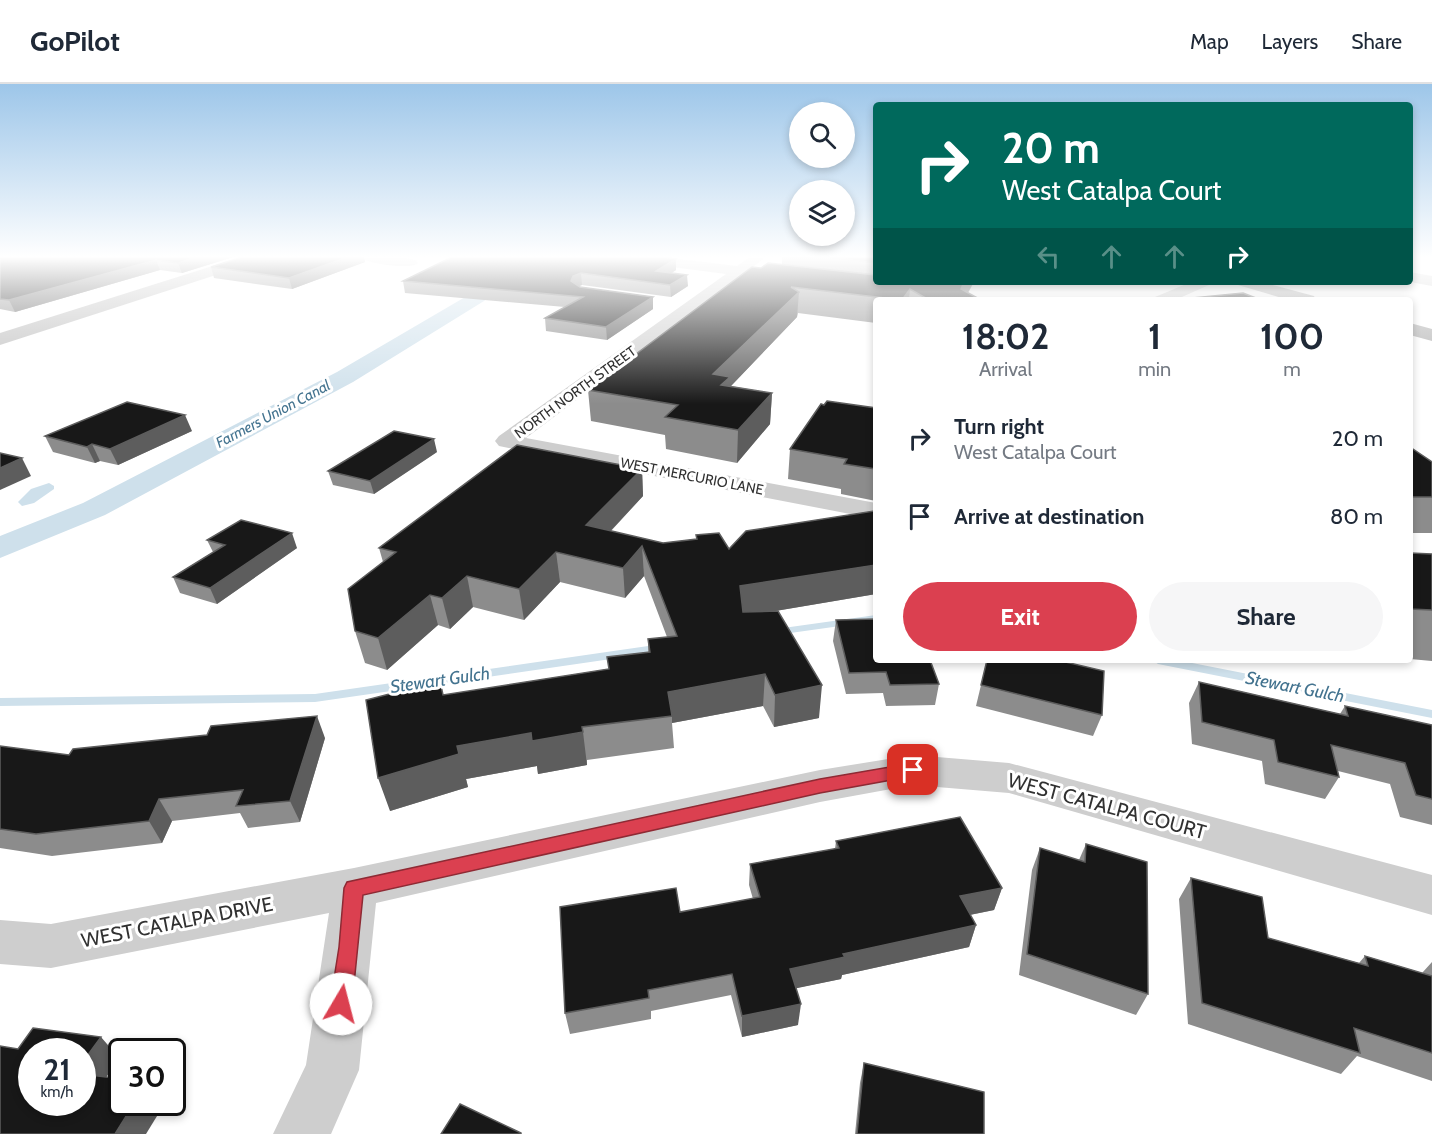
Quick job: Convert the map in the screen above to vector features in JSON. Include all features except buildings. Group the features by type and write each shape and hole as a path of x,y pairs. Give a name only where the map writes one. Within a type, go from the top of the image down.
{"main road":[{"path":"1413,330 1432,335"}],"street":[{"path":"0,339 103,306"},
{"path":"685,306 692,307"},
{"name":"NORTH NORTH STREET","path":"507,441 692,307"},
{"name":"WEST MERCURIO LANE","path":"507,441 873,510"},
{"name":"WEST CATALPA COURT","path":"354,888 820,786 913,770 1009,778 1432,895"},
{"path":"302,1134 332,1070 349,947 354,888"},
{"name":"WEST CATALPA DRIVE","path":"0,942 51,946 354,888"}],"water":[{"path":"49,483 54,486 54,489 34,503 22,506 18,502 31,489"}],"waterway":[{"name":"Farmers Union Canal","path":"0,548 94,509 345,377 463,306"},
{"name":"Stewart Gulch","path":"776,632 873,618"},
{"name":"Stewart Gulch","path":"0,702 315,698 662,648"},
{"name":"Stewart Gulch","path":"1173,663 1432,714"}],"route":[{"path":"341,1004 354,888 820,786 913,770"}]}
